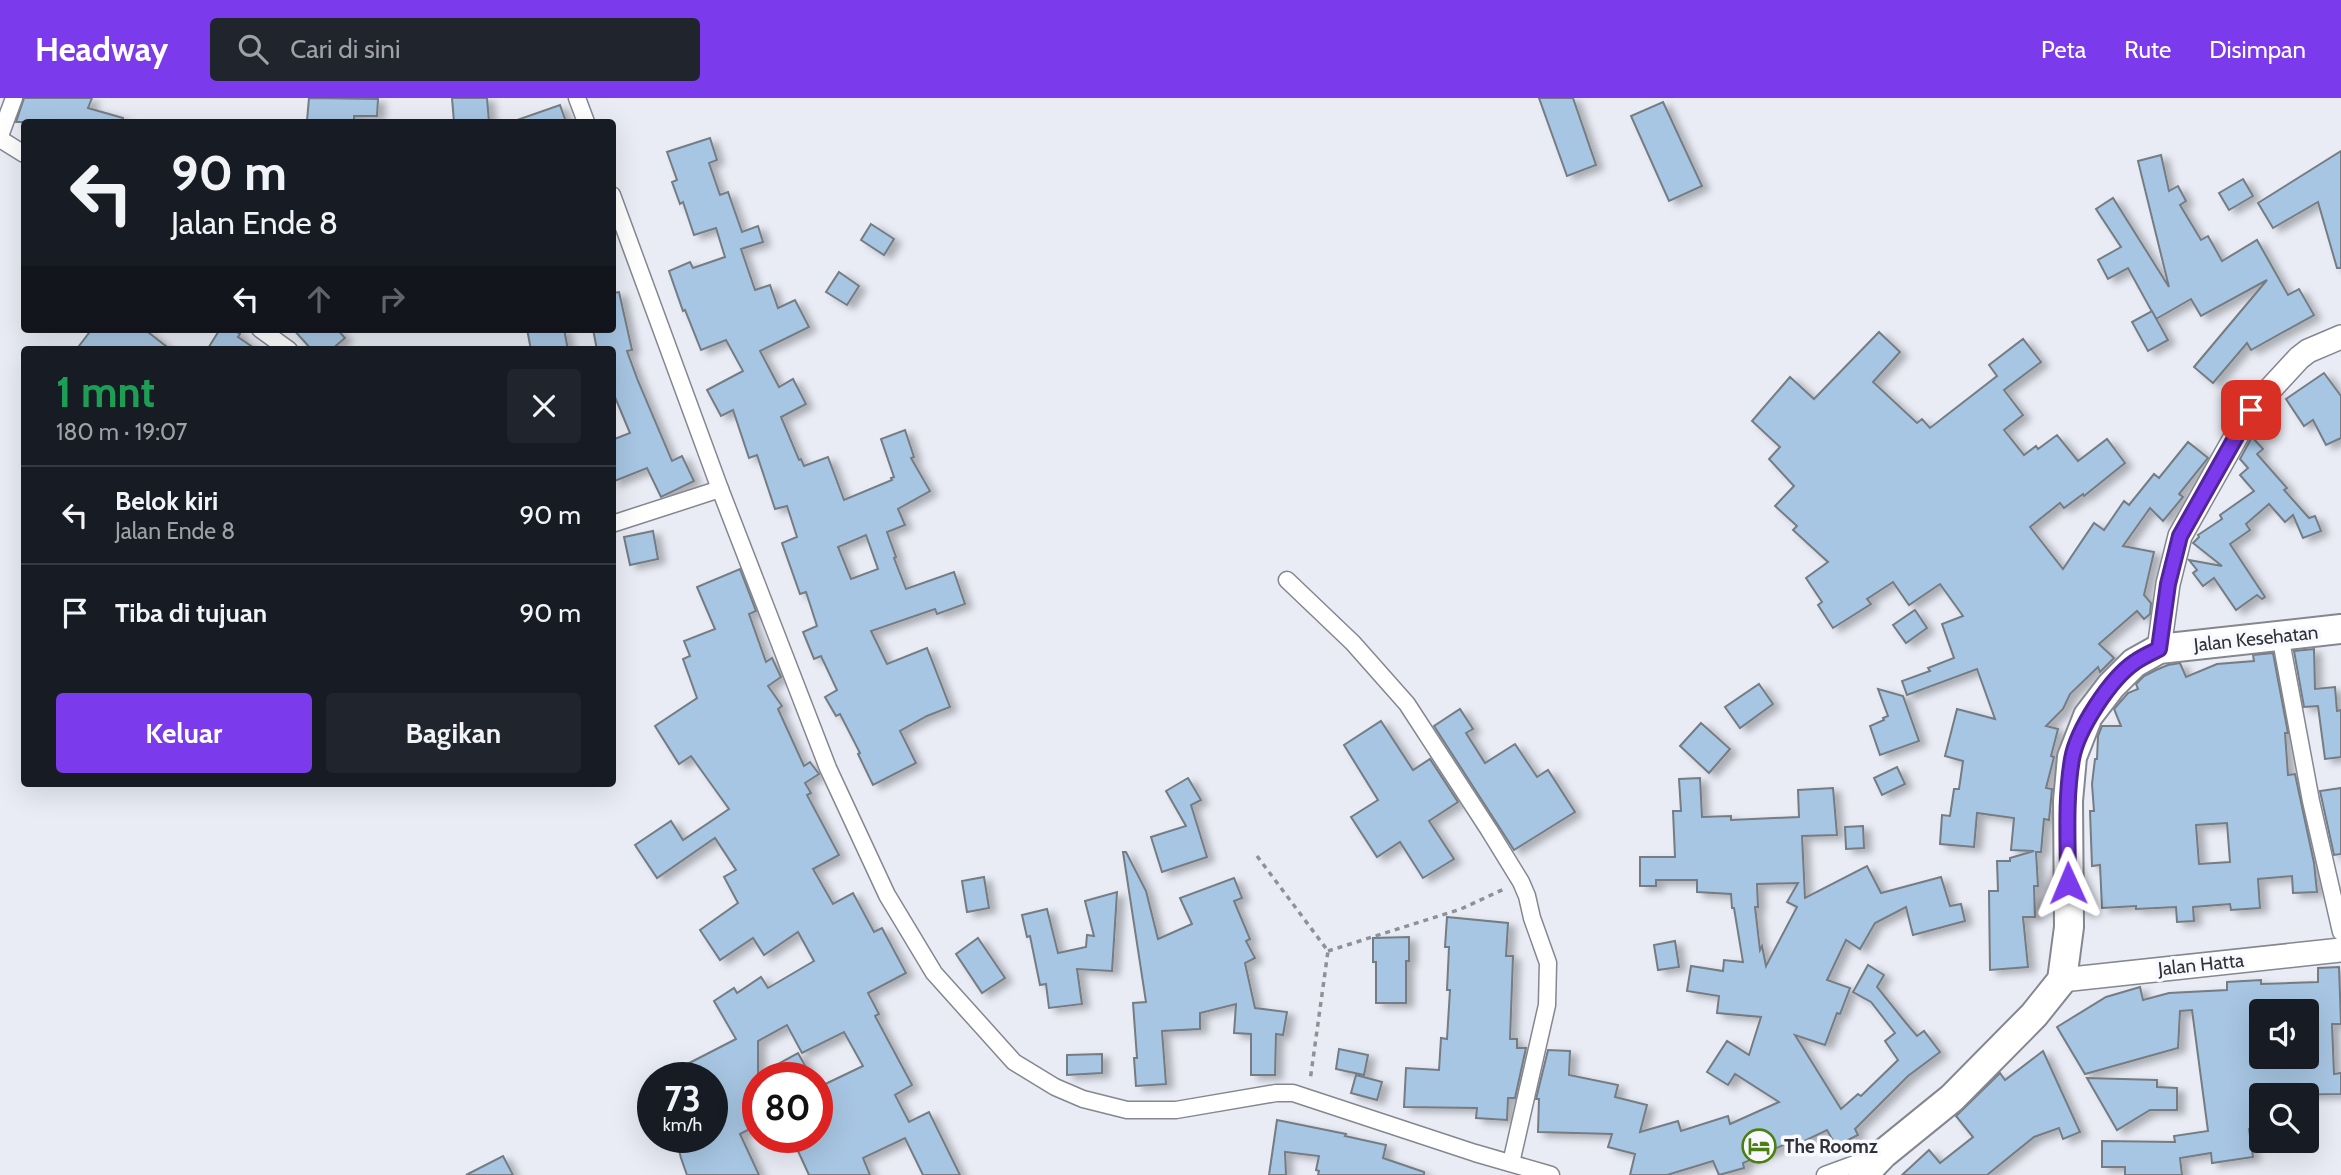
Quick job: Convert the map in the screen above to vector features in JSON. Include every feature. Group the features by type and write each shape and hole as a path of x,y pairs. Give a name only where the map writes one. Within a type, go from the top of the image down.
{"highway":[{"name":"Jalan Kesehatan","path":"2062,980 2069,927 2068,801 2072,757 2088,716 2111,686 2134,663 2159,649 2341,629"},
{"path":"1863,1175 1883,1154 1952,1098 2034,1015 2062,980"}],"street":[{"path":"13,98 0,137 21,152"},
{"path":"577,98 585,119"},
{"path":"616,206 720,489 828,768 887,895 934,973 1014,1062 1055,1087 1083,1099 1127,1110 1176,1110 1276,1093 1293,1093 1551,1175"},
{"path":"266,333 283,346"},
{"path":"2159,649 2168,584 2180,536 2222,459 2251,410 2299,358 2308,351 2341,337"},
{"path":"616,523 720,489"},
{"path":"1287,580 1353,643 1407,704 1521,882 1548,963 1548,1005 1511,1163"},
{"path":"2280,635 2341,932"},
{"name":"Jalan Hatta","path":"2062,980 2341,950"},
{"path":"1825,1175 1883,1154"}],"path":[{"path":"1257,856 1328,951 1308,1097"},
{"path":"1328,951 1461,909 1521,882"}],"building":[{"path":"24,98 92,98 88,108 123,118 21,119 21,122 16,122"},
{"path":"309,98 378,99 377,116 307,119"},
{"path":"452,98 487,98 489,119 454,119"},
{"path":"1539,98 1573,98 1596,165 1567,176"},
{"path":"1663,102 1702,186 1669,201 1631,116"},
{"path":"560,105 565,119 520,119"},
{"path":"710,138 717,160 709,163 720,195 728,192 742,232 758,226 763,242 741,249 755,290 770,285 778,308 795,300 809,327 760,351 779,387 793,379 806,404 781,417 799,460 801,459 804,466 828,457 844,500 892,480 894,477 881,439 905,430 914,457 911,458 930,491 898,509 905,525 887,532 896,557 894,558 906,589 954,572 965,604 937,614 935,609 871,631 887,664 927,648 950,707 900,731 916,763 873,785 840,714 836,716 825,697 837,690 821,656 814,659 803,632 817,626 806,592 800,594 782,543 797,537 787,506 775,509 757,455 749,458 733,410 721,416 707,390 743,371 726,340 701,350 669,271 690,262 693,268 725,257 716,228 694,235 683,202 680,204 672,182 677,180 667,152","holes":["866,535 878,569 851,579 838,547"]},
{"path":"2341,151 2341,268 2337,268 2318,202 2273,228 2258,203"},
{"path":"2161,155 2169,191 2178,186 2186,201 2180,205 2201,240 2208,236 2222,261 2257,240 2288,295 2299,289 2314,315 2251,350 2247,343 2213,383 2194,367 2267,280 2201,316 2191,299 2156,319 2128,268 2108,279 2098,260 2121,247 2096,209 2113,198 2169,287 2138,161"},
{"path":"2243,179 2253,196 2229,210 2219,193"},
{"path":"871,224 894,239 884,255 861,240"},
{"path":"839,272 859,286 847,305 826,292"},
{"path":"616,292 619,292 632,350 627,351 638,381 672,461 682,456 694,481 661,497 647,468 616,480 616,438 630,433 616,400 616,346 596,346 594,333 616,333"},
{"path":"2152,311 2168,340 2148,351 2132,322"},
{"path":"1879,332 1900,352 1873,382 1917,423 1922,419 1930,428 1997,376 1989,365 2023,339 2041,362 2004,390 2023,415 2004,430 2024,455 2036,446 2038,449 2057,435 2078,461 2107,439 2125,463 2084,496 2083,494 2064,508 2060,503 2030,527 2063,569 2094,523 2104,530 2124,501 2129,505 2154,474 2159,478 2188,442 2208,458 2179,494 2183,497 2163,521 2150,508 2123,546 2154,552 2144,595 2151,603 2150,614 2144,619 2137,611 2099,644 2114,658 2100,672 2098,667 2070,694 2063,709 2046,726 2058,729 2046,788 2052,789 2049,820 2044,819 2041,852 2036,852 2038,886 2034,886 2035,917 2023,917 2028,967 1990,970 1989,891 1998,891 1997,861 2010,861 2010,858 2034,851 2011,850 2014,818 1977,813 1974,847 1940,844 1942,815 1950,816 1954,789 1959,789 1963,761 1945,756 1957,709 1995,719 1977,669 1907,695 1902,681 1930,671 1928,668 1954,658 1942,624 1963,616 1940,584 1909,605 1893,582 1867,599 1871,604 1833,628 1818,605 1822,602 1806,578 1828,562 1793,530 1797,526 1775,506 1794,486 1769,459 1780,447 1752,421 1790,377 1814,399"},
{"path":"89,333 149,333 166,346 79,346"},
{"path":"218,333 238,333 238,337 251,346 209,346"},
{"path":"297,333 341,333 345,338 336,346 308,346"},
{"path":"528,333 565,333 567,346 530,346"},
{"path":"2324,373 2341,396 2341,438 2326,445 2313,420 2304,426 2286,399"},
{"path":"2252,437 2263,449 2257,454 2309,518 2315,516 2321,531 2303,538 2293,515 2285,522 2269,504 2246,524 2250,530 2230,544 2265,597 2262,599 2257,595 2236,610 2214,578 2203,586 2193,573 2197,570 2189,560 2222,566 2193,543 2198,535 2222,519 2220,515 2254,491 2240,475 2248,468 2240,459"},
{"path":"653,531 658,559 630,565 624,537"},
{"path":"740,569 756,611 749,614 766,662 772,658 781,677 768,686 782,706 778,709 804,766 810,762 819,774 805,783 811,793 807,795 839,855 813,869 833,904 853,893 874,932 882,928 906,973 868,993 879,1014 875,1016 912,1085 895,1095 909,1122 929,1112 960,1175 923,1175 905,1138 863,1158 870,1175 809,1175 799,1153 833,1153 833,1080 863,1066 844,1032 802,1053 787,1025 758,1041 758,1062 742,1062 742,1153 749,1153 759,1175 687,1175 680,1153 728,1153 728,1062 691,1062 736,1039 714,1001 734,988 737,993 761,977 768,988 814,961 798,932 764,955 753,938 720,960 700,930 738,903 724,877 736,870 715,838 657,878 635,845 671,821 683,840 729,809 691,756 679,764 655,726 697,698 683,659 690,656 684,641 715,629 697,587"},
{"path":"1915,610 1927,628 1906,643 1893,625"},
{"path":"2314,649 2315,689 2335,687 2337,711 2341,710 2341,757 2325,759 2318,706 2304,707 2294,651"},
{"path":"2273,653 2288,733 2285,733 2288,775 2295,774 2314,863 2317,892 2293,893 2292,876 2258,879 2260,908 2231,910 2230,904 2193,907 2194,921 2177,922 2176,907 2102,908 2100,865 2092,866 2090,811 2094,811 2092,784 2098,736 2102,726 2121,726 2114,709 2128,693 2138,689 2136,684 2144,676 2156,670 2180,663 2186,677 2217,664 2254,661 2253,655","holes":["2227,823 2230,862 2199,864 2196,825"]},
{"path":"1759,684 1773,704 1740,728 1725,707"},
{"path":"1878,689 1903,696 1919,741 1880,755 1870,726 1888,716"},
{"path":"1460,709 1473,729 1466,733 1485,763 1515,744 1537,777 1548,770 1575,812 1514,850 1434,726"},
{"path":"1381,721 1413,770 1430,759 1458,802 1429,821 1454,859 1423,878 1400,842 1377,857 1351,817 1378,800 1344,745"},
{"path":"1701,723 1730,749 1709,773 1680,746"},
{"path":"1897,767 1905,784 1882,795 1874,778"},
{"path":"1188,778 1201,800 1191,805 1207,857 1162,872 1151,837 1186,826 1166,791"},
{"path":"1700,778 1702,817 1731,816 1731,820 1799,817 1798,790 1833,788 1837,835 1802,836 1805,898 1867,866 1881,893 1941,877 1950,906 1961,904 1965,921 1913,935 1906,907 1875,923 1860,949 1846,940 1827,980 1850,988 1825,1045 1795,1035 1841,1109 1858,1094 1861,1096 1898,1060 1885,1041 1895,1033 1871,1002 1853,992 1868,965 1884,975 1877,987 1906,1023 1917,1036 1924,1031 1940,1052 1908,1076 1855,1129 1858,1135 1836,1146 1827,1130 1792,1147 1790,1142 1743,1163 1744,1168 1719,1175 1713,1161 1667,1175 1630,1175 1635,1154 1608,1147 1612,1134 1538,1132 1539,1099 1536,1099 1548,1050 1570,1051 1569,1075 1618,1085 1615,1097 1647,1105 1640,1132 1678,1121 1681,1131 1728,1116 1730,1124 1779,1102 1735,1074 1728,1085 1707,1072 1727,1041 1749,1055 1761,1017 1717,1013 1719,996 1687,991 1691,966 1723,971 1724,960 1743,962 1731,894 1697,892 1697,880 1656,880 1656,886 1640,886 1640,857 1675,857 1673,811 1681,811 1679,779","holes":["1798,883 1787,902 1797,907 1766,966 1762,946 1760,950 1755,907 1758,907 1757,884"]},
{"path":"2341,788 2341,854 2334,855 2320,791"},
{"path":"1863,826 1864,848 1846,849 1845,827"},
{"path":"1123,852 1126,852 1146,891 1158,939 1192,924 1180,898 1234,878 1242,898 1234,901 1250,939 1246,941 1255,958 1245,963 1255,1008 1287,1012 1283,1035 1276,1034 1275,1075 1251,1075 1251,1034 1234,1033 1236,1004 1200,1013 1200,1029 1162,1031 1166,1084 1136,1086 1133,1003 1146,1002"},
{"path":"984,877 989,908 967,912 962,881"},
{"path":"1117,892 1112,971 1077,969 1082,1004 1049,1008 1046,984 1040,985 1030,936 1027,937 1022,915 1047,909 1058,953 1086,947 1087,935 1094,936 1085,901"},
{"path":"1447,917 1508,923 1506,956 1513,956 1510,1039 1517,1039 1517,1048 1526,1048 1515,1098 1508,1098 1507,1120 1476,1118 1477,1108 1404,1107 1406,1068 1439,1070 1441,1038 1447,1039 1450,990 1447,990 1449,947 1445,947"},
{"path":"1409,937 1406,1003 1376,1003 1373,938"},
{"path":"978,938 1005,978 982,993 956,954"},
{"path":"1675,941 1679,967 1658,970 1654,945"},
{"path":"2339,967 2341,1024 2332,1024 2334,1074 2341,1073 2341,1094 2319,1094 2319,1083 2249,1083 2249,1153 2252,1153 2253,1157 2212,1163 2211,1153 2180,1158 2182,1175 2125,1175 2125,1167 2102,1167 2102,1141 2175,1142 2174,1136 2208,1131 2192,1010 2180,1011 2178,1048 2085,1074 2057,1027 2106,997 2140,987 2143,1000 2169,993 2227,990 2227,982 2318,982 2318,968"},
{"path":"1339,1049 1368,1055 1364,1075 1336,1069"},
{"path":"2043,1051 2080,1132 2063,1139 2059,1128 2034,1137 1987,1175 1902,1175 1929,1150 1940,1163 1973,1137 1956,1116 2000,1073 2005,1080"},
{"path":"798,1053 803,1062 782,1062"},
{"path":"1102,1054 1102,1073 1067,1075 1067,1055"},
{"path":"1356,1075 1382,1082 1377,1100 1351,1093"},
{"path":"2087,1078 2157,1080 2157,1087 2177,1088 2177,1110 2150,1110 2117,1130"},
{"path":"1277,1120 1386,1145 1383,1158 1424,1172 1424,1175 1318,1175 1319,1171 1316,1170 1319,1156 1285,1152 1286,1175 1269,1175"},
{"path":"503,1156 513,1175 466,1175"}],"place":[{"name":"The Roomz","path":"1759,1146"}],"route":[{"path":"2068,883 2068,801 2072,757 2088,716 2111,686 2134,663 2159,649 2168,584 2180,536 2251,410"}]}
